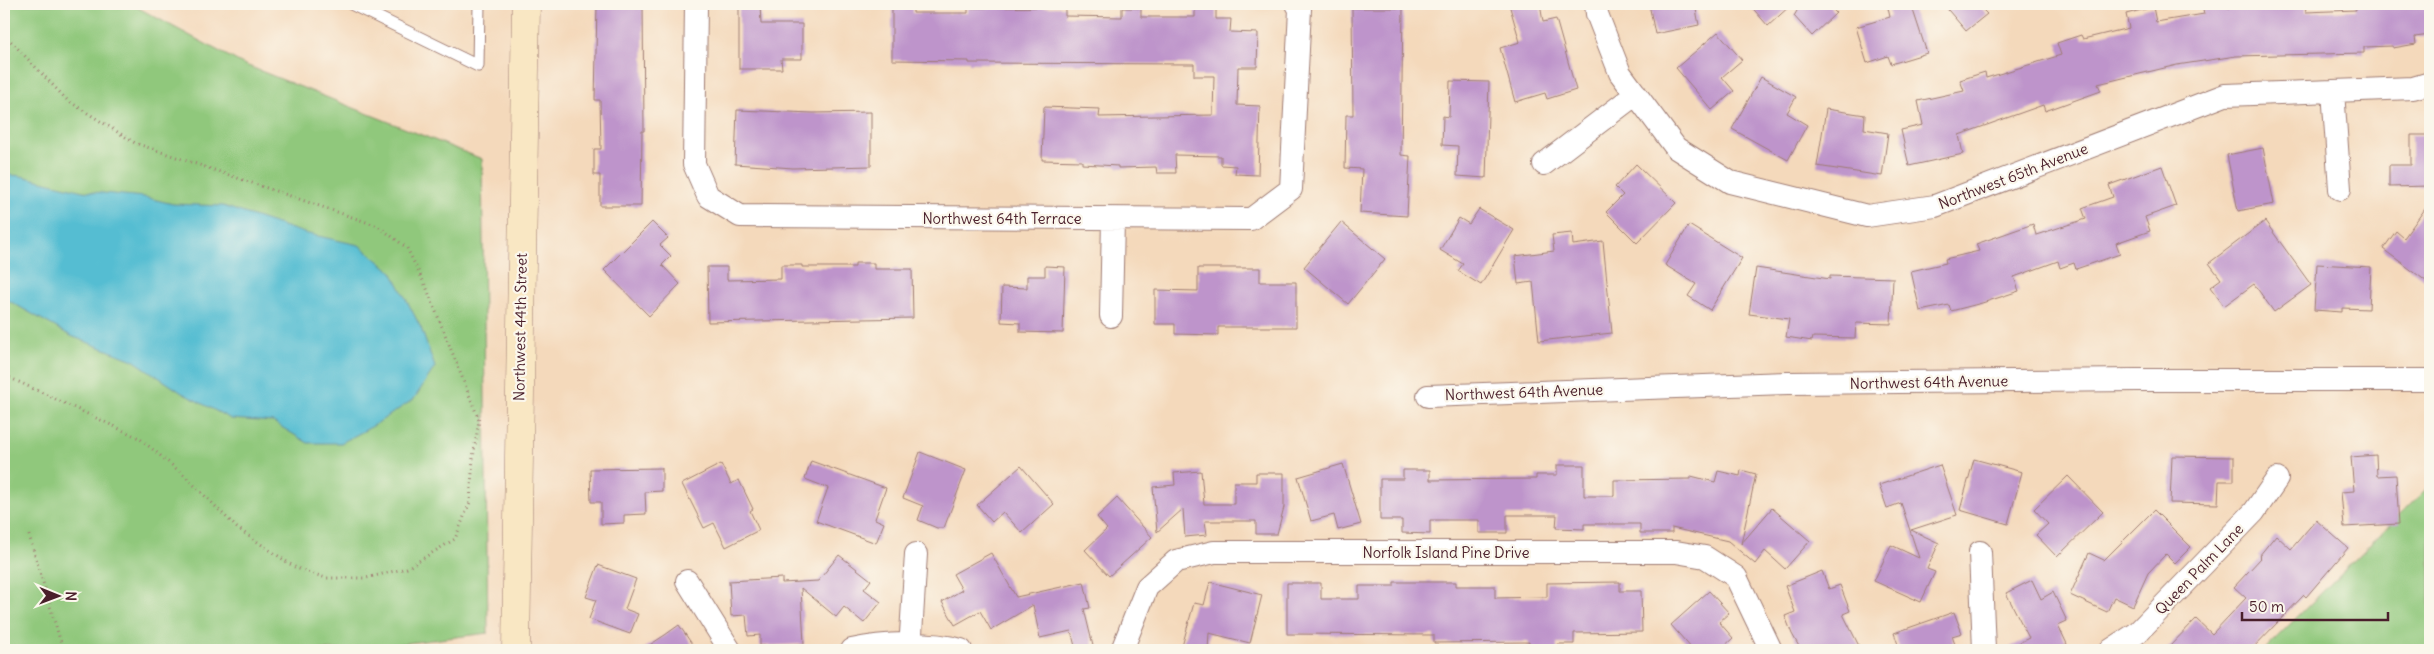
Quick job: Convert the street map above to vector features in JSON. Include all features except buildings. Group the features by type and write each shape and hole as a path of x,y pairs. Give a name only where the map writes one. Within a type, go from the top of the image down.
{"street":[{"name":"Northwest 44th Street","path":"516,650 526,4"},
{"name":"Northwest 64th Terrace","path":"696,4 694,164 708,196 740,216 1252,220 1291,188 1300,9 1296,4"},
{"name":"Northwest 65th Avenue","path":"1596,4 1620,73 1676,148 1730,182 1867,216 1935,206 2225,95 2413,88 2430,83"},
{"path":"2332,91 2340,189"},
{"path":"1544,164 1636,94"},
{"path":"1110,316 1113,218"},
{"name":"Northwest 64th Avenue","path":"1428,396 1788,383 2430,380"},
{"name":"Queen Palm Lane","path":"2111,650 2137,633 2151,619 2254,512 2277,479"},
{"name":"Norfolk Island Pine Drive","path":"1122,650 1147,587 1176,561 1214,552 1676,552 1705,556 1736,577 1771,650"},
{"path":"1980,552 1984,650"},
{"path":"910,647 916,554"},
{"path":"687,581 730,650"},
{"path":"852,650 910,647 951,647 960,650"}],"lane":[{"path":"351,4 478,66 479,4"}],"path":[{"path":"4,34 67,100 135,143 378,226 408,248 479,420 473,458 470,502 455,538 407,568 366,578 326,578 296,568 237,528 185,476 139,438 4,375"},
{"path":"29,535 63,650"}],"green space":[{"path":"4,4 131,4 243,64 482,159 488,633 352,650 4,650"},
{"path":"2430,485 2430,650 2264,650"}],"water":[{"path":"4,174 21,176 83,191 144,197 173,204 223,206 304,233 359,245 392,272 421,328 435,367 414,399 373,426 341,443 308,443 273,422 231,419 182,393 133,360 71,336 4,298"}]}
